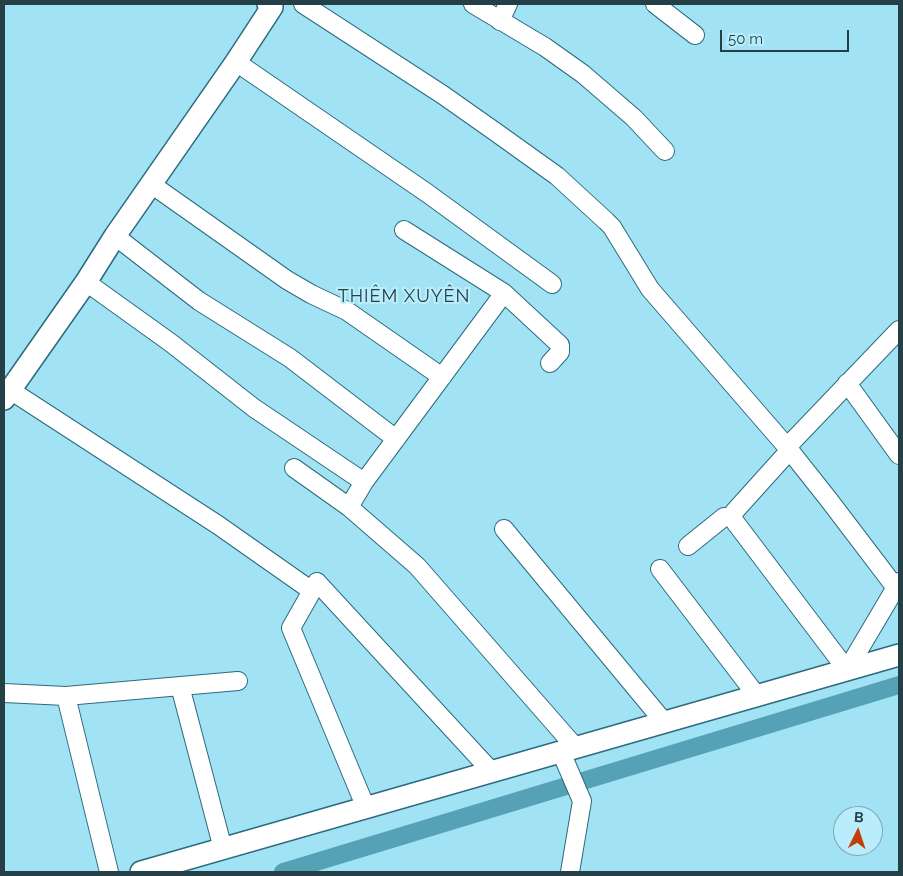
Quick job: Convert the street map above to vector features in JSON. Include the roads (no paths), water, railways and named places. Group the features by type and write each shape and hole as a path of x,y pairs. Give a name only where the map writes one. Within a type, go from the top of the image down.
{"street":[{"path":"303,4 497,132 557,176 612,227 650,289 788,449 898,587 847,670"},
{"path":"473,4 545,47 583,74 634,118 665,151"},
{"path":"500,21 508,4"},
{"path":"655,4 695,36"},
{"path":"272,5 236,62 7,394 218,525 312,591"},
{"path":"236,62 427,193 552,284"},
{"path":"151,184 287,280 347,311 442,377"},
{"path":"404,230 504,293 560,345 560,352 550,363"},
{"path":"115,236 199,301 290,358 396,439"},
{"path":"86,282 171,343 254,408 364,482"},
{"path":"349,506 364,482 504,293"},
{"path":"734,512 847,383 899,330"},
{"path":"847,383 899,454"},
{"path":"294,468 349,506 417,566 566,751 582,801 570,872"},
{"path":"688,546 724,516 732,518 847,670"},
{"path":"504,529 664,722"},
{"path":"660,569 758,696"},
{"path":"366,808 291,628 317,582 492,772"},
{"path":"141,872 899,655"},
{"path":"4,693 66,696 238,681"},
{"path":"180,686 223,849"},
{"path":"66,696 109,872"}],"waterway":[{"path":"283,872 899,685"}],"district":[{"name":"THIÊM XUYÊN","path":"404,297"}]}
